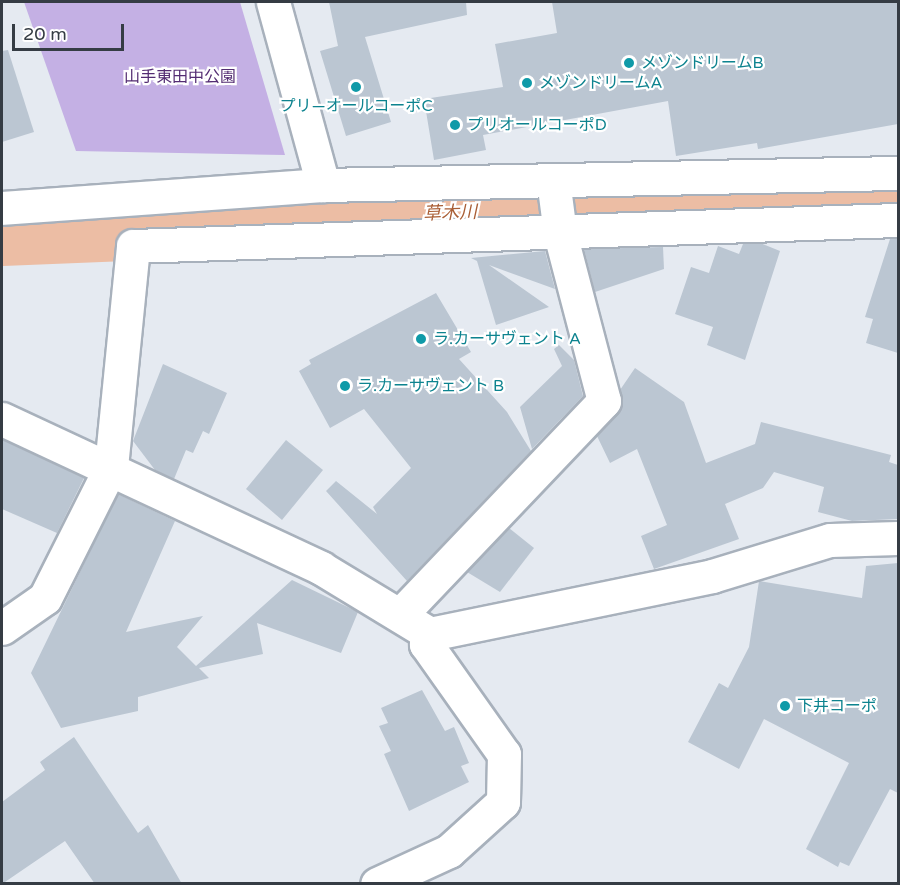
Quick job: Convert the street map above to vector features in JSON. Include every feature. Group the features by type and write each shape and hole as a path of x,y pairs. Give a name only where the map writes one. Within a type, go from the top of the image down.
{"street":[{"path":"273,2 323,185"},
{"path":"2,208 134,223 557,206 898,173"},
{"path":"134,223 323,185 557,206 898,220"},
{"path":"402,613 604,401 557,206"},
{"path":"2,628 45,598 111,466 134,223"},
{"path":"2,419 111,466 402,613 430,634 712,576 830,540 898,538"},
{"path":"377,884 449,851 503,802 504,754 426,644 430,634"}],"green space":[{"name":"山手東田中公園","path":"24,2 240,2 285,155 76,151"}],"building":[{"path":"329,2 466,2 467,15 365,37 391,122 346,136 320,51 338,46"},
{"path":"552,2 898,2 898,124 758,149 757,143 676,156 668,101 483,135 486,150 434,160 424,99 503,87 495,44 557,33"},
{"path":"8,50 34,132 2,142 2,51"},
{"path":"890,239 898,239 898,353 866,343 873,319 865,317"},
{"path":"760,243 780,251 745,360 707,345 713,327 675,314 691,267 709,273 718,246 739,254 743,244"},
{"path":"663,247 664,269 595,292 584,249"},
{"path":"545,251 555,289 489,265 549,307 496,325 477,261 471,258"},
{"path":"436,293 471,352 459,359 507,412 531,451 407,581 326,491 336,481 377,514 373,507 411,468 364,409 330,428 299,371 311,364 309,360"},
{"path":"559,345 574,360 583,396 532,449 520,407 562,366 554,349"},
{"path":"163,364 227,393 209,434 203,431 193,453 186,450 174,479 155,470 133,441"},
{"path":"635,368 684,402 706,463 755,444 761,422 891,455 889,462 898,465 898,519 852,521 818,512 824,487 774,472 763,488 725,504 739,539 654,569 641,536 667,525 637,449 610,463 597,436 618,413 620,390"},
{"path":"2,439 84,478 57,533 2,509"},
{"path":"286,440 323,470 282,520 246,489"},
{"path":"118,494 175,521 126,632 203,616 177,647 196,666 292,580 358,612 341,653 257,623 263,654 199,668 209,678 138,697 138,711 61,728 31,673"},
{"path":"509,528 534,548 500,592 467,572"},
{"path":"898,563 898,793 890,789 849,866 840,862 838,867 806,849 849,763 764,719 739,769 688,742 719,683 728,688 749,647 759,581 862,598 866,566"},
{"path":"422,690 445,731 454,727 469,763 461,766 469,782 409,811 384,754 391,751 379,726 388,723 381,708"},
{"path":"74,737 138,833 148,825 182,884 95,884 65,841 2,884 2,802 45,770 40,762"}],"waterway":[{"name":"草木川","path":"2,232 898,196"}],"place":[{"name":"メゾンドリームB","path":"629,63"},
{"name":"メゾンドリームA","path":"527,83"},
{"name":"プリ―オールコーポC","path":"356,87"},
{"name":"プリオールコーポD","path":"455,125"},
{"name":"ラ.カーサヴェント A","path":"421,339"},
{"name":"ラ.カーサヴェント B","path":"345,386"},
{"name":"下井コーポ","path":"785,706"}]}
